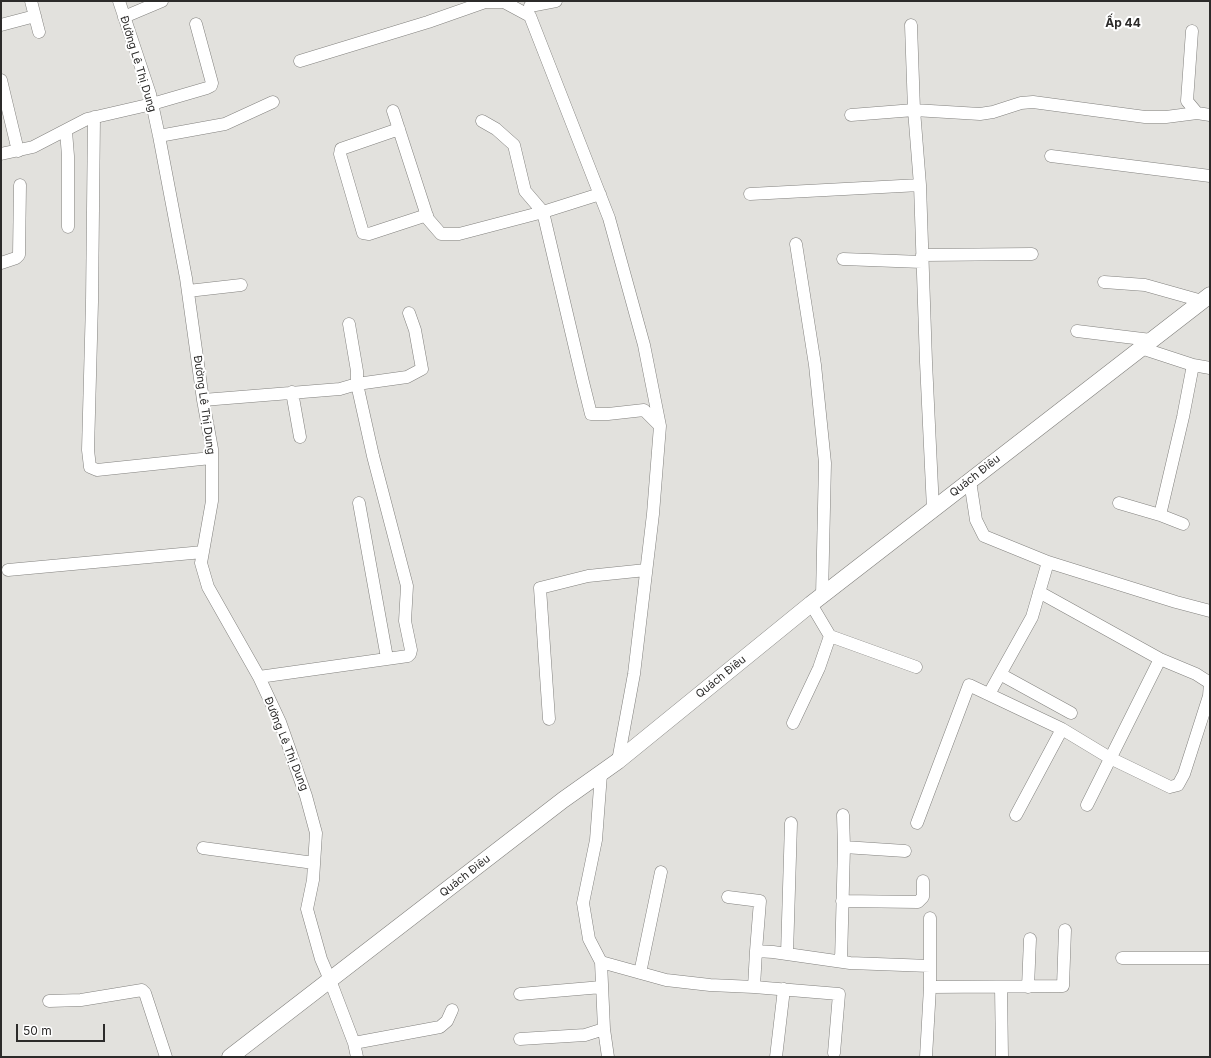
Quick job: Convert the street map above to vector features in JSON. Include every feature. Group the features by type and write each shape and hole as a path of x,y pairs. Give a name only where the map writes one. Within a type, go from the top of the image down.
{"main road":[{"name":"Quách Điêu","path":"230,1057 563,800 618,761 816,600 1206,298"}],"street":[{"path":"31,1 38,32"},
{"name":"Đường Lê Thị Dung","path":"118,1 152,104 188,291 203,400 212,449 212,501 201,563 208,587 259,677 282,729 306,796 316,833 313,880 307,909 321,960 354,1043 356,1057"},
{"path":"124,17 162,1"},
{"path":"300,61 428,22 485,2 504,2 530,8 556,1"},
{"path":"530,8 608,218 644,345 660,426 653,514 634,674 618,761"},
{"path":"1,25 35,16"},
{"path":"1,154 34,147 87,119 152,104 211,86 212,83 196,24"},
{"path":"911,26 914,110 920,185 933,509"},
{"path":"1192,31 1188,101 1197,113"},
{"path":"1,80 18,151"},
{"path":"158,136 225,124 273,102"},
{"path":"851,115 914,110 980,114 993,112 1021,103 1033,102 1145,117 1166,117 1197,113 1210,115"},
{"path":"393,111 428,219 441,234 459,234 543,212 600,194"},
{"path":"94,118 93,270 88,450 90,467 97,470 212,458"},
{"path":"482,121 496,128 514,145 525,191 543,212 582,382 591,414 608,414 644,410 660,426"},
{"path":"399,129 341,149 340,154 363,233 370,234 427,215"},
{"path":"66,131 68,156 68,227"},
{"path":"1051,156 1210,176"},
{"path":"1,263 19,256 20,185"},
{"path":"750,194 920,185"},
{"path":"793,723 819,668 830,636 816,600 825,463 815,365 796,244"},
{"path":"843,259 1032,254"},
{"path":"1104,282 1145,285 1206,298"},
{"path":"188,291 241,285"},
{"path":"203,400 340,388 407,377 422,368 415,330 409,313"},
{"path":"259,677 408,656 410,654 411,650 405,621 407,586 373,456 357,384 357,371 349,324"},
{"path":"1078,331 1146,344 1193,365 1210,368"},
{"path":"1160,515 1183,417 1193,365"},
{"path":"292,392 300,437"},
{"path":"970,481 976,520 984,536 1048,562 1168,600 1210,611"},
{"path":"359,503 387,658"},
{"path":"1119,503 1184,524"},
{"path":"8,570 203,552"},
{"path":"989,694 1032,617 1048,562"},
{"path":"549,718 540,588 588,576 646,570"},
{"path":"917,823 969,685 1062,729 1110,758 1170,787 1178,785 1184,774 1207,717 1210,683 1196,674 1160,659 1039,592"},
{"path":"830,636 916,667"},
{"path":"1087,805 1160,659"},
{"path":"1000,674 1071,713"},
{"path":"1016,815 1062,729"},
{"path":"601,774 596,840 583,903 589,939 601,962 604,1029 608,1057"},
{"path":"841,962 844,847 843,816"},
{"path":"787,954 791,824"},
{"path":"844,847 905,851"},
{"path":"203,848 314,863"},
{"path":"640,973 661,872"},
{"path":"842,901 918,902 923,897 922,881"},
{"path":"728,897 760,901 754,987"},
{"path":"926,1057 930,987 930,918"},
{"path":"930,987 1063,986 1065,930"},
{"path":"1028,987 1030,938"},
{"path":"756,951 841,962 930,966"},
{"path":"1122,958 1210,958"},
{"path":"601,962 666,980 710,985 839,994 834,1053"},
{"path":"520,994 602,987"},
{"path":"1002,987 1002,1057"},
{"path":"776,1057 784,989"},
{"path":"49,1001 81,1000 142,990 145,993 166,1057"},
{"path":"354,1043 440,1027 447,1020 452,1010"},
{"path":"520,1039 585,1035 604,1029"}],"district":[{"name":"Ấp 44","path":"1123,23"}]}
